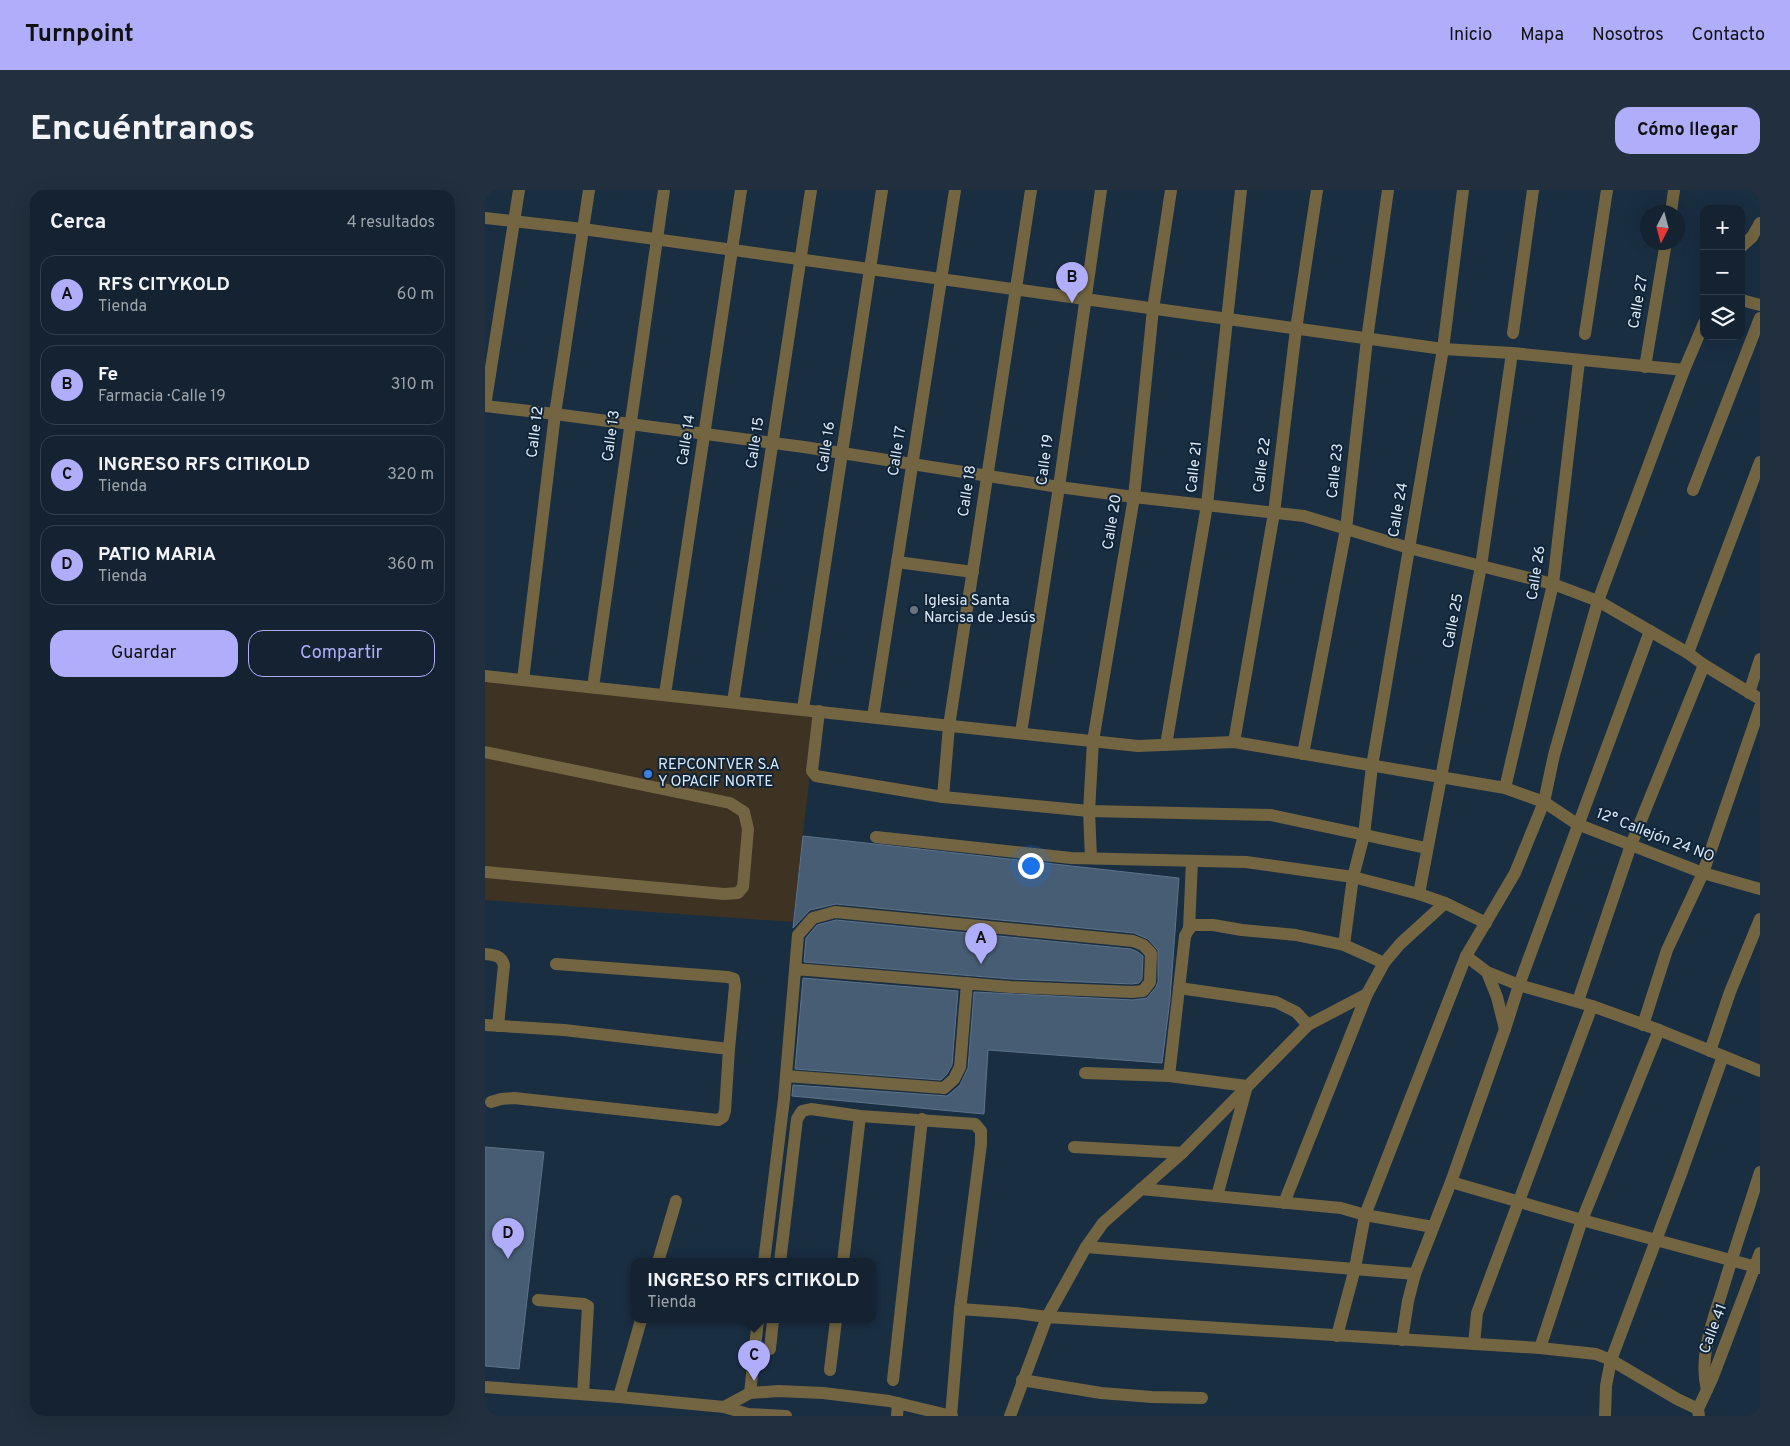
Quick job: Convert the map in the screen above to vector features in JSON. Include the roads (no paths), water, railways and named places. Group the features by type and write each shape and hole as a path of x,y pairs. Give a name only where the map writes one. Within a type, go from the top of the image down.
{"street":[{"path":"519,190 485,406 773,442 1133,497 1304,516 1409,548 1553,584 1598,602 1688,653 1755,696 1760,659"},
{"name":"Calle 12","path":"523,680 555,414 589,190"},
{"name":"Calle 13","path":"593,687 664,190"},
{"name":"Calle 14","path":"665,694 741,190"},
{"name":"Calle 15","path":"733,702 811,190"},
{"name":"Calle 16","path":"803,709 882,190"},
{"name":"Calle 17","path":"873,718 955,190"},
{"name":"Calle 18","path":"943,797 949,726 1031,190"},
{"name":"Calle 19","path":"1021,733 1059,487 1101,190"},
{"name":"Calle 20","path":"1091,858 1089,811 1093,741 1133,497 1153,309 1171,190"},
{"name":"Calle 21","path":"1166,745 1207,505 1241,190"},
{"name":"Calle 22","path":"1234,742 1274,513 1295,329 1317,190"},
{"name":"Calle 23","path":"1303,754 1346,529 1367,339 1388,190"},
{"name":"Calle 24","path":"1344,945 1353,876 1364,835 1371,766 1443,350 1463,190"},
{"path":"1513,332 1533,190"},
{"path":"1585,334 1607,190"},
{"path":"1672,205 1674,190"},
{"path":"485,218 583,229 1443,350 1512,353 1645,368 1684,370"},
{"path":"1745,243 1752,237 1760,223"},
{"name":"Calle 27","path":"1645,368 1664,250"},
{"path":"1745,301 1760,305"},
{"path":"1693,490 1760,318"},
{"path":"1337,1336 1355,1268 1365,1215 1466,956 1515,874 1544,802 1554,755 1598,602 1684,370 1700,332"},
{"name":"Calle 25","path":"1419,894 1481,566 1512,353"},
{"name":"Calle 26","path":"1505,788 1553,584 1579,361"},
{"path":"1688,653 1754,493 1760,462"},
{"path":"897,562 973,572"},
{"path":"1403,1340 1408,1301 1415,1274 1451,1182 1519,985 1649,631"},
{"path":"1578,1001 1631,845 1704,665"},
{"name":"12° Callejón 24 NO","path":"485,676 1139,746 1234,742 1505,788 1544,802 1577,824 1703,873 1760,889"},
{"path":"1643,1024 1667,950 1703,873 1760,707"},
{"path":"819,711 812,770 816,776 943,797 1089,811 1271,815 1427,848"},
{"path":"485,752 730,803 744,812 748,829 743,887 738,893 724,894 485,872"},
{"path":"875,837 1071,858 1246,862 1353,876 1445,903 1486,923"},
{"path":"1169,1076 1185,936 1189,928 1193,861"},
{"path":"1284,1203 1367,994 1384,963 1400,944 1445,903"},
{"path":"764,1258 786,1076 795,969 798,935 813,918 835,912 1133,941 1143,945 1151,953 1150,982 1143,991 967,983 795,969"},
{"path":"1710,1051 1730,992 1760,919"},
{"path":"1189,928 1193,925 1213,925 1296,935 1344,945 1384,963"},
{"path":"485,954 497,955 502,959 504,965 491,1026 564,1030 729,1049"},
{"path":"1466,956 1487,972 1519,985 1578,1001 1643,1024 1760,1072"},
{"path":"491,1102 514,1098 718,1120 723,1117 735,986 733,980 728,976 556,964"},
{"path":"1487,972 1497,997 1505,1029"},
{"path":"786,1076 944,1088 954,1079 960,1066 967,983"},
{"path":"1179,988 1276,1002 1296,1012 1308,1025"},
{"path":"1010,1416 1047,1318 1086,1247 1103,1223 1182,1153 1308,1025 1367,994"},
{"path":"1473,1344 1477,1313 1593,1006"},
{"path":"1540,1348 1582,1220 1659,1030"},
{"path":"1605,1416 1605,1386 1611,1360 1723,1056"},
{"path":"1085,1073 1169,1076 1247,1086"},
{"path":"1217,1196 1247,1086"},
{"path":"724,1411 750,1393 777,1391 823,1393 898,1403 951,1416 960,1309 981,1131 975,1124 860,1116 811,1109 802,1111 797,1119 780,1258"},
{"path":"843,1258 860,1116"},
{"path":"893,1380 922,1119"},
{"path":"1074,1147 1182,1153"},
{"path":"1707,1390 1704,1370 1708,1338 1760,1172"},
{"path":"1451,1182 1582,1220 1758,1267"},
{"path":"1141,1189 1341,1208 1365,1215 1433,1227"},
{"path":"660,1258 676,1201"},
{"path":"1086,1247 1415,1274"},
{"name":"Calle 41","path":"1699,1412 1758,1267 1760,1253"},
{"path":"539,1300 589,1306 583,1394"},
{"path":"960,1309 1015,1313 1047,1318 1540,1348 1596,1354 1611,1360 1699,1412"},
{"path":"619,1396 640,1323"},
{"path":"750,1393 758,1323"},
{"path":"770,1349 773,1323"},
{"path":"830,1370 836,1323"},
{"path":"1022,1380 1101,1393 1202,1398"},
{"path":"485,1387 619,1396 749,1414 786,1416"},
{"path":"897,1416 898,1403"}],"place":[{"name":"Fe","path":"1072,303"},
{"name":"Iglesia Santa Narcisa de Jesús","path":"914,610"},
{"name":"REPCONTVER S.A Y OPACIF NORTE","path":"648,774"},
{"name":"RFS CITYKOLD","path":"981,964"},
{"name":"PATIO MARIA","path":"508,1259"},
{"name":"INGRESO RFS CITIKOLD","path":"754,1381"}]}
